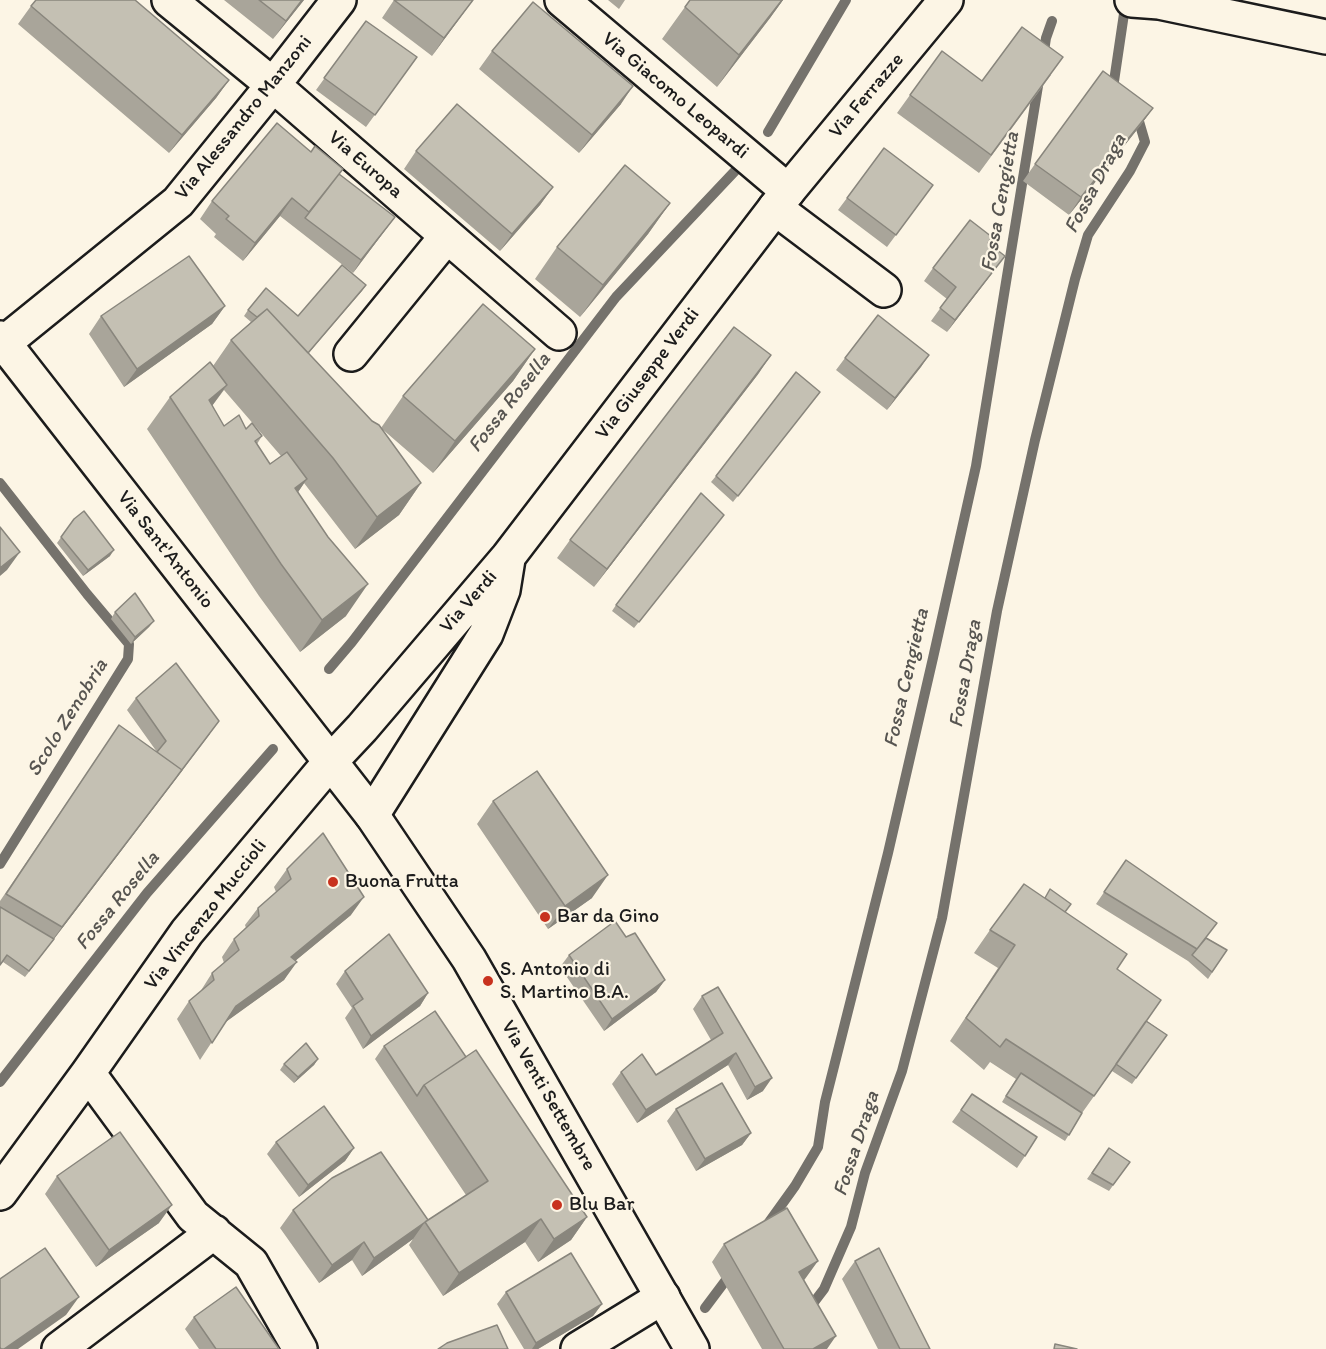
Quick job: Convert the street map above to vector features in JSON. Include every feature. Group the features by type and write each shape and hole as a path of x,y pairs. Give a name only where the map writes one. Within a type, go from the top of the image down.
{"street":[{"name":"Via Europa","path":"169,0 273,85 559,333"},
{"name":"Via Alessandro Manzoni","path":"2,341 178,202 339,0"},
{"name":"Via Giacomo Leopardi","path":"562,0 781,200 884,290"},
{"name":"Via Ferrazze","path":"781,200 946,0"},
{"path":"1132,0 1159,2 1326,37"},
{"name":"Via Giuseppe Verdi","path":"508,556 781,200"},
{"path":"351,354 447,236"},
{"name":"Via Sant'Antonio","path":"2,341 331,761"},
{"name":"Via Verdi","path":"331,761 362,728 508,556"},
{"name":"Via Verdi","path":"372,815 486,634 503,590 508,556"},
{"name":"Via Venti Settembre","path":"331,761 372,815 469,959 692,1349"},
{"name":"Via Vincenzo Muccioli","path":"0,1193 187,932 331,761"},
{"path":"88,1073 192,1216 251,1263 300,1349"},
{"path":"59,1349 214,1232"},
{"path":"578,1349 663,1297"}],"building":[{"path":"36,0 135,0 229,80 182,135 31,6"},
{"path":"259,0 302,0 286,21"},
{"path":"394,0 473,0 444,38"},
{"path":"690,0 782,0 739,55 685,7"},
{"path":"533,2 633,86 592,135 492,51"},
{"path":"366,21 417,57 375,115 324,78"},
{"path":"1022,27 1063,57 991,155 910,95 942,51 982,81"},
{"path":"1103,71 1153,108 1081,197 1035,164"},
{"path":"457,104 553,187 512,234 416,151"},
{"path":"277,123 311,152 315,146 343,169 309,212 292,198 255,243 226,219 229,216 212,201"},
{"path":"884,148 933,185 896,235 847,198"},
{"path":"625,165 670,203 603,285 557,247"},
{"path":"339,174 395,217 361,260 305,218"},
{"path":"970,220 992,237 988,243 1005,256 955,320 940,308 956,287 933,268"},
{"path":"189,256 225,306 137,369 101,316"},
{"path":"342,265 366,285 308,353 267,309 257,317 248,310 266,288 298,316"},
{"path":"483,304 535,349 455,441 403,396"},
{"path":"267,309 372,421 379,425 421,483 377,517 333,458 231,340"},
{"path":"878,315 929,355 895,398 845,358"},
{"path":"734,327 771,355 607,569 570,540"},
{"path":"210,362 227,385 209,400 224,426 239,415 246,429 252,423 262,436 255,441 270,464 287,452 307,479 295,488 328,537 368,584 322,620 281,564 170,397"},
{"path":"796,372 820,392 738,496 716,476"},
{"path":"701,493 724,515 639,622 616,605"},
{"path":"84,511 114,550 88,570 61,537 74,519"},
{"path":"0,527 20,552 0,568"},
{"path":"135,593 154,621 135,637 115,612"},
{"path":"176,663 219,721 182,770 157,752 166,741 136,698"},
{"path":"119,725 182,770 62,927 6,894"},
{"path":"537,771 608,875 565,906 493,801"},
{"path":"323,833 364,897 291,957 297,962 236,1006 212,1043 189,1001 214,980 212,973 239,950 234,939 259,916 258,908 291,879 287,869"},
{"path":"1126,860 1217,923 1197,949 1104,892"},
{"path":"1024,884 1127,954 1117,969 1161,1000 1094,1096 1006,1039 1000,1047 966,1018 1015,945 990,930"},
{"path":"1050,889 1071,904 1065,912 1045,898"},
{"path":"0,907 54,939 29,971 7,955 0,965"},
{"path":"615,921 626,937 635,933 665,980 612,1019 569,955"},
{"path":"389,934 428,993 371,1036 353,1006 363,999 345,971"},
{"path":"1206,938 1227,950 1212,972 1192,955"},
{"path":"718,987 772,1078 755,1087 736,1053 646,1110 621,1072 642,1054 656,1075 723,1033 702,996"},
{"path":"435,1011 466,1057 424,1085 417,1096 384,1046"},
{"path":"1146,1021 1167,1035 1136,1078 1116,1064"},
{"path":"306,1043 318,1059 298,1077 284,1064"},
{"path":"476,1050 587,1217 554,1239 541,1219 459,1273 425,1222 488,1181 424,1085"},
{"path":"1021,1073 1082,1113 1069,1135 1006,1096"},
{"path":"722,1083 751,1133 705,1159 676,1109"},
{"path":"972,1094 1037,1137 1025,1156 961,1110"},
{"path":"324,1106 354,1148 308,1185 276,1142"},
{"path":"120,1132 172,1205 109,1250 57,1176"},
{"path":"1109,1148 1130,1162 1113,1185 1092,1173"},
{"path":"381,1152 428,1220 374,1258 364,1242 332,1265 293,1210 332,1178"},
{"path":"787,1208 818,1261 799,1272 836,1336 813,1349 784,1349 724,1244"},
{"path":"45,1248 79,1297 1,1349 0,1279"},
{"path":"879,1248 930,1349 900,1349 855,1261"},
{"path":"571,1253 602,1304 536,1343 506,1292"},
{"path":"236,1287 279,1349 216,1349 194,1317"},
{"path":"497,1325 508,1349 438,1349 447,1343"},
{"path":"1055,1344 1077,1349 1054,1349"}],"waterway":[{"name":"Fossa Rosella","path":"768,132 846,0"},
{"name":"Fossa Draga","path":"1116,92 1113,88 1125,7"},
{"name":"Fossa Cengietta","path":"1043,58 1046,38 1052,21"},
{"name":"Fossa Cengietta","path":"767,1225 795,1186 818,1147 825,1102 888,853 976,466 1039,80"},
{"name":"Fossa Draga","path":"808,1310 824,1289 851,1227 865,1173 902,1071 942,918 997,611 1035,440 1088,235 1130,171 1145,142 1138,118 1134,113"},
{"name":"Fossa Rosella","path":"329,669 616,297 735,171"},
{"name":"Scolo Zenobria","path":"0,483 129,644 128,659 0,864"},
{"name":"Fossa Rosella","path":"0,1082 147,893 273,749"},
{"name":"Fossa Cengietta","path":"705,1308 732,1272"}],"place":[{"name":"Buona Frutta","path":"333,882"},
{"name":"Bar da Gino","path":"545,917"},
{"name":"S. Antonio di S. Martino B.A.","path":"488,981"},
{"name":"Blu Bar","path":"557,1205"}]}
